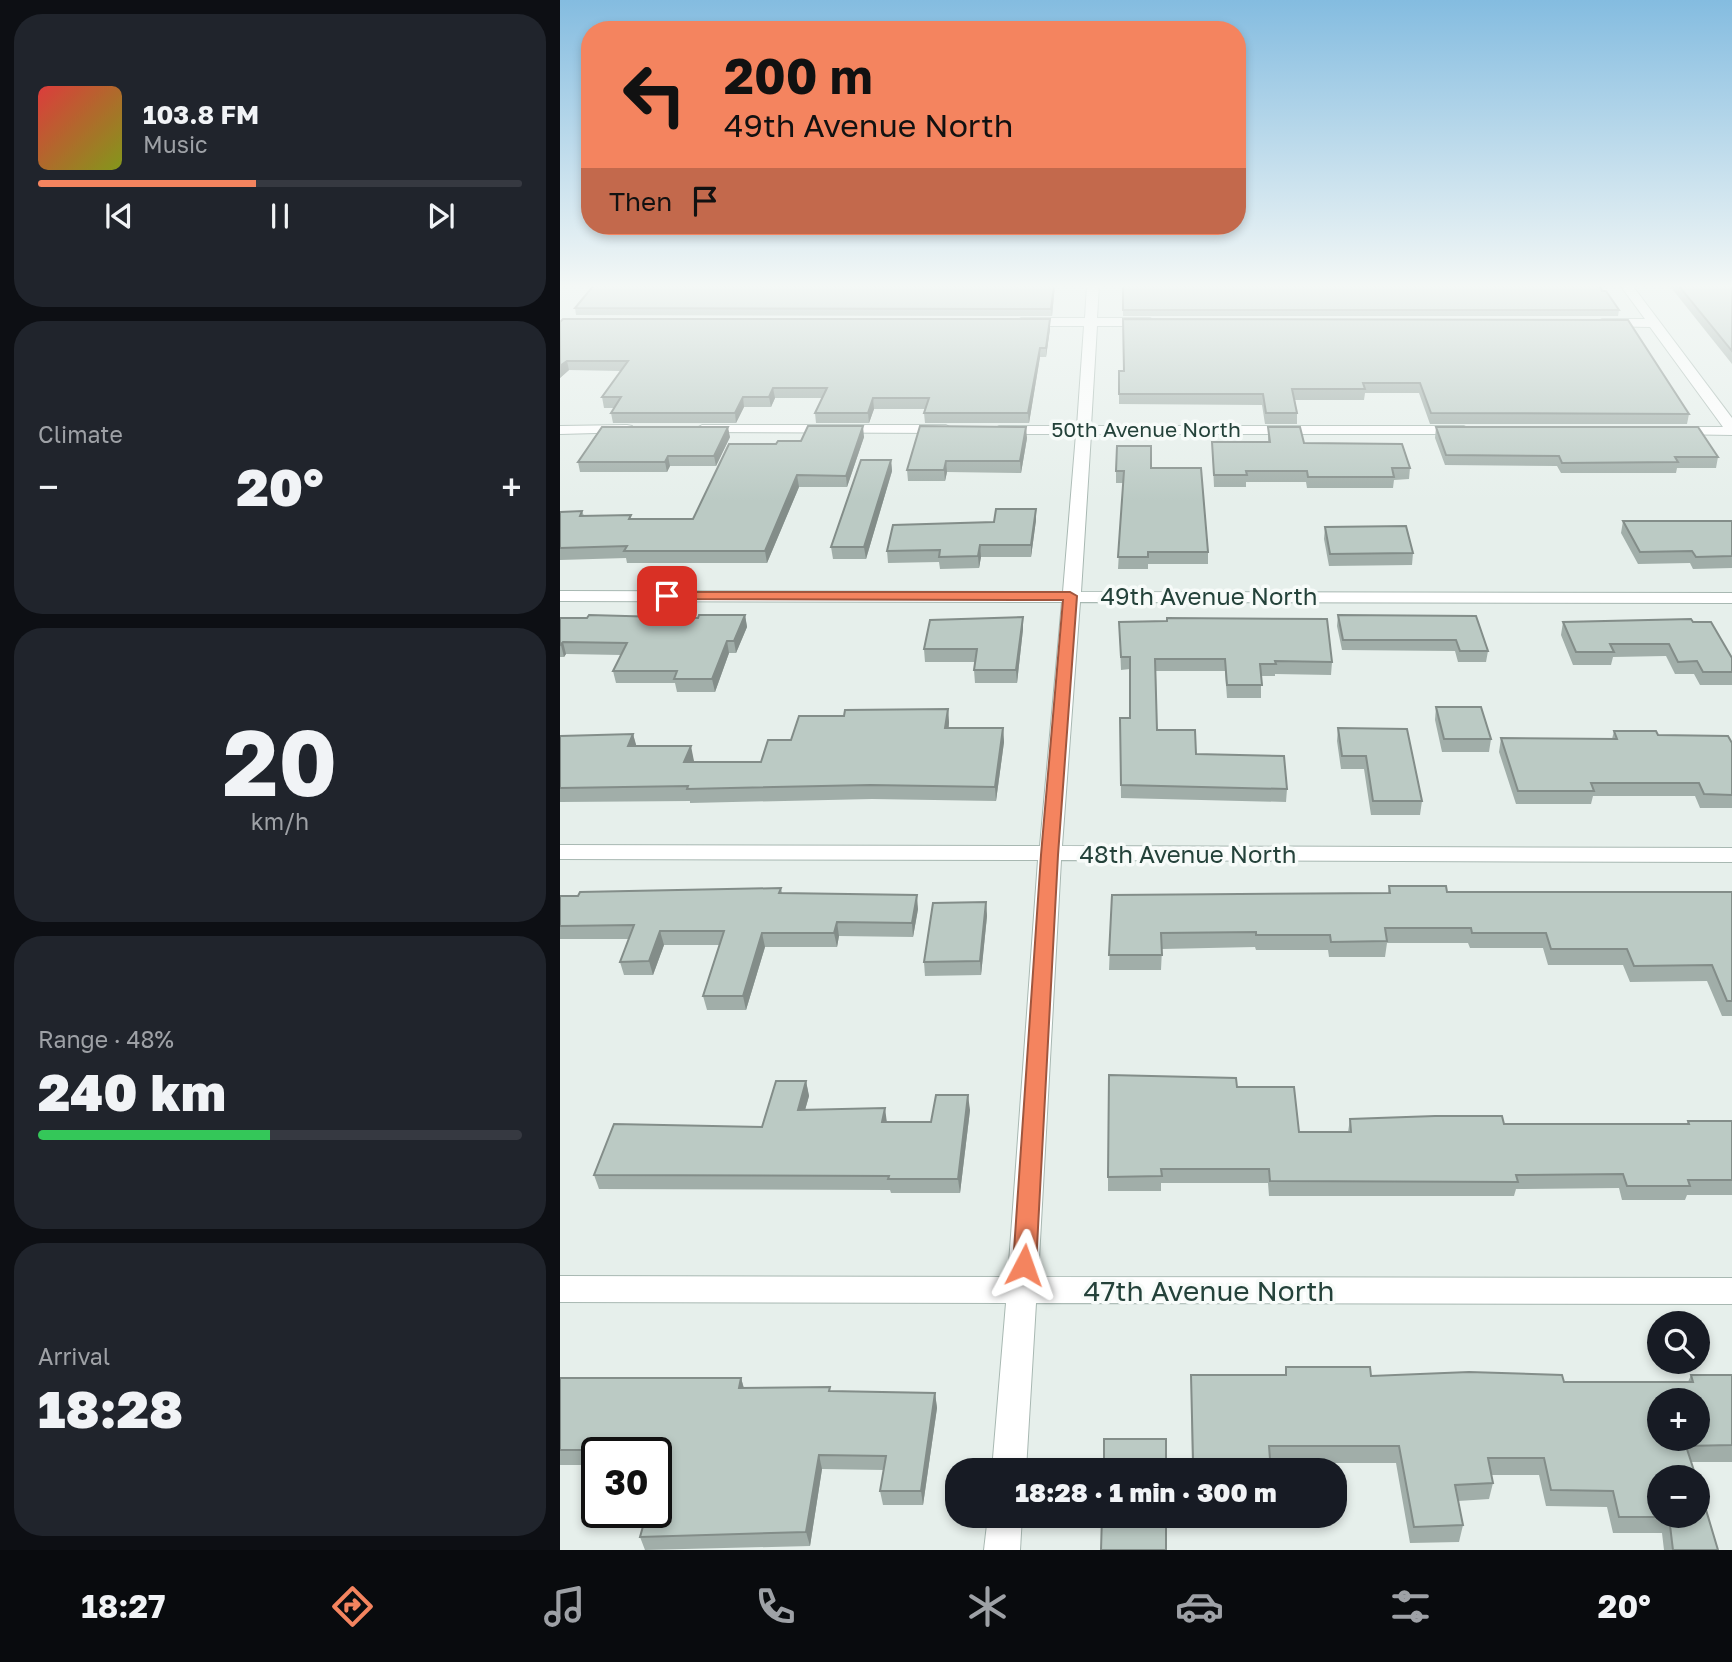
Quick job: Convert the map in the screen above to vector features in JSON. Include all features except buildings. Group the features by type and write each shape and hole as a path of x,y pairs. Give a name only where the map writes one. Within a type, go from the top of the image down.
{"street":[{"path":"1010,1458 1050,855 1089,357"},
{"path":"1678,357 1732,429"},
{"path":"560,430 650,429"},
{"path":"692,429 958,429"},
{"name":"50th Avenue North","path":"986,429 1484,430"},
{"path":"1663,431 1732,429"},
{"name":"49th Avenue North","path":"560,596 1732,598"},
{"name":"48th Avenue North","path":"560,852 1732,855"},
{"name":"47th Avenue North","path":"560,1289 1732,1292"},
{"path":"1002,1550 1004,1528"}],"route":[{"path":"667,596 1070,596 1050,855 1024,1265"}]}
